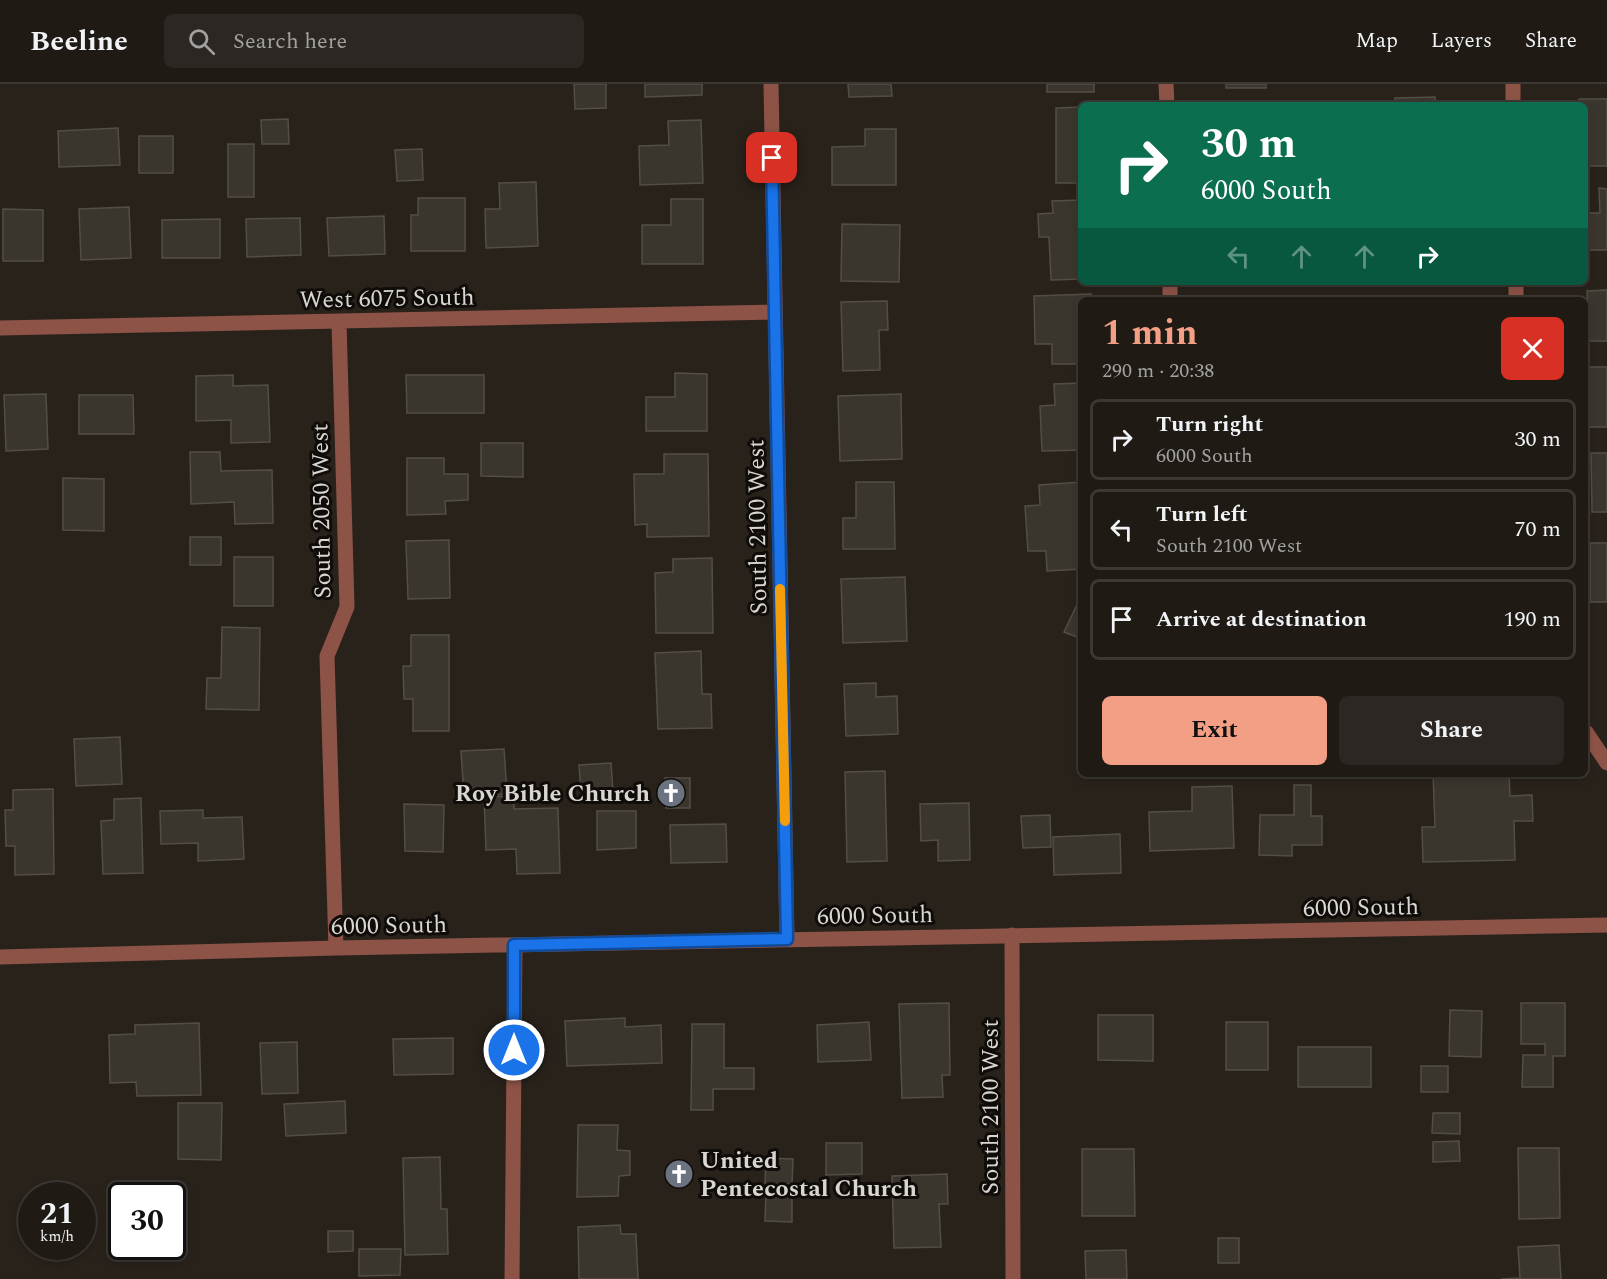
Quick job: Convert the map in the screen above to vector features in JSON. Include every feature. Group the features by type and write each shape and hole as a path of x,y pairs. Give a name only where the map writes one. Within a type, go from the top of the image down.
{"street":[{"name":"South 2100 West","path":"771,84 787,939"},
{"path":"1166,84 1167,102"},
{"name":"West 6075 South","path":"0,328 775,312"},
{"name":"South 2050 West","path":"336,948 327,656 347,607 339,322"},
{"path":"1588,735 1607,763"},
{"name":"6000 South","path":"0,957 787,939 1607,925"},
{"name":"South 2100 West","path":"1012,935 1012,1279"},
{"path":"512,1279 514,945"}],"building":[{"path":"574,84 606,84 606,108 575,109"},
{"path":"645,84 702,84 702,95 645,97"},
{"path":"848,84 891,84 892,96 849,97"},
{"path":"1047,84 1094,84 1094,92 1047,92"},
{"path":"1226,84 1266,84 1266,88 1226,88"},
{"path":"1435,97 1436,102 1395,102 1395,98"},
{"path":"1579,99 1607,99 1607,166 1588,166 1588,102 1579,102"},
{"path":"1078,107 1078,183 1056,183 1056,108"},
{"path":"288,119 289,144 262,144 261,120"},
{"path":"701,120 703,183 640,185 639,146 669,145 668,121"},
{"path":"118,128 120,165 59,167 58,131"},
{"path":"865,129 896,129 896,185 832,185 832,147 865,146"},
{"path":"139,136 173,136 173,173 139,173"},
{"path":"228,144 254,144 254,197 228,197"},
{"path":"422,149 423,180 397,181 395,150"},
{"path":"536,182 538,246 486,248 485,209 500,209 499,183"},
{"path":"1599,188 1607,189 1607,250 1588,250 1588,213 1600,213"},
{"path":"418,198 465,198 465,251 411,251 411,215 418,215"},
{"path":"671,199 703,199 703,264 642,264 642,225 671,225"},
{"path":"1078,200 1078,279 1051,280 1049,237 1039,237 1038,214 1053,213 1052,201"},
{"path":"129,207 131,258 81,260 79,209"},
{"path":"3,209 43,210 43,261 3,261"},
{"path":"384,216 385,254 329,256 327,218"},
{"path":"300,218 301,255 247,257 246,219"},
{"path":"220,219 220,258 162,258 162,220"},
{"path":"842,224 900,225 899,282 841,281"},
{"path":"1239,285 1306,285 1239,286"},
{"path":"1607,290 1607,341 1589,341 1587,291"},
{"path":"1091,294 1091,297 1078,297 1078,364 1052,364 1052,344 1035,344 1034,296"},
{"path":"887,301 888,330 879,330 880,370 843,371 841,302"},
{"path":"1589,367 1607,367 1607,427 1589,427"},
{"path":"675,373 707,374 707,431 646,431 646,397 675,397"},
{"path":"233,375 233,386 268,385 270,442 231,443 231,420 196,421 196,376"},
{"path":"406,375 484,375 484,413 407,413"},
{"path":"1078,383 1078,450 1042,451 1040,406 1055,405 1054,384"},
{"path":"46,394 48,449 6,451 4,395"},
{"path":"901,394 902,459 840,461 838,396"},
{"path":"79,395 133,395 134,434 79,434"},
{"path":"481,443 523,443 523,477 481,476"},
{"path":"190,452 220,452 221,471 272,470 273,523 235,524 234,502 191,504"},
{"path":"1591,453 1607,453 1607,512 1592,512"},
{"path":"664,454 708,454 709,536 647,537 647,524 635,525 634,474 664,474"},
{"path":"407,458 444,458 444,474 468,474 468,500 445,501 446,514 407,515"},
{"path":"63,478 104,479 104,531 63,530"},
{"path":"856,482 894,482 895,549 843,549 843,518 856,518"},
{"path":"1078,482 1078,569 1047,571 1046,551 1028,551 1025,506 1040,505 1039,485"},
{"path":"190,537 221,537 221,565 190,565"},
{"path":"449,540 450,598 408,599 406,541"},
{"path":"1590,543 1607,543 1607,602 1590,602"},
{"path":"234,557 273,557 273,606 234,606"},
{"path":"712,558 713,633 656,633 655,573 673,572 673,559"},
{"path":"905,577 907,641 843,643 841,579"},
{"path":"1078,602 1078,637 1064,632"},
{"path":"222,627 260,628 259,710 206,709 207,678 221,678"},
{"path":"411,635 449,635 449,731 413,731 413,699 404,699 403,666 411,666"},
{"path":"701,651 702,694 711,694 712,728 658,729 655,653"},
{"path":"876,683 876,697 897,696 898,734 846,736 844,684"},
{"path":"120,737 122,784 76,786 74,739"},
{"path":"504,749 507,794 464,797 461,751"},
{"path":"611,763 613,792 581,793 579,765"},
{"path":"885,771 887,861 847,862 845,772"},
{"path":"1433,777 1509,777 1510,796 1532,795 1533,821 1514,821 1515,860 1423,862 1422,827 1435,827"},
{"path":"665,778 690,778 690,808 666,808"},
{"path":"1294,785 1311,785 1311,816 1322,816 1322,845 1292,845 1292,856 1259,855 1260,815 1294,815"},
{"path":"1232,786 1234,848 1150,851 1149,812 1192,811 1192,787"},
{"path":"53,789 54,874 15,875 15,846 6,846 5,810 13,810 13,790"},
{"path":"514,796 514,809 558,808 560,873 517,874 516,849 486,850 484,797"},
{"path":"141,798 143,873 103,874 101,821 114,820 114,799"},
{"path":"969,803 970,860 938,861 938,840 921,841 920,804"},
{"path":"404,804 444,805 443,852 405,851"},
{"path":"203,810 203,818 242,817 244,859 198,861 198,843 161,844 160,811"},
{"path":"597,811 636,811 636,848 597,850"},
{"path":"1050,815 1051,847 1023,848 1021,816"},
{"path":"726,824 727,862 671,863 670,825"},
{"path":"1120,834 1121,873 1054,875 1053,837"},
{"path":"949,1003 950,1075 942,1075 943,1097 902,1098 899,1004"},
{"path":"1521,1003 1565,1003 1565,1056 1553,1056 1553,1087 1522,1087 1523,1055 1545,1055 1545,1044 1521,1044"},
{"path":"1450,1010 1482,1011 1481,1057 1449,1056"},
{"path":"1098,1015 1153,1015 1153,1061 1098,1060"},
{"path":"625,1018 625,1027 661,1025 662,1063 567,1066 565,1021"},
{"path":"869,1022 871,1060 818,1062 817,1025"},
{"path":"1226,1022 1268,1022 1268,1070 1226,1070"},
{"path":"199,1023 201,1095 137,1096 136,1082 110,1083 109,1035 135,1034 135,1025"},
{"path":"692,1024 724,1024 724,1068 754,1068 754,1089 713,1089 713,1110 691,1110"},
{"path":"453,1038 453,1074 394,1075 393,1039"},
{"path":"297,1042 298,1093 262,1094 260,1043"},
{"path":"1298,1047 1371,1047 1371,1087 1298,1087"},
{"path":"1421,1066 1448,1066 1448,1092 1421,1092"},
{"path":"345,1101 346,1133 286,1136 284,1104"},
{"path":"178,1103 222,1103 221,1160 178,1159"},
{"path":"1433,1113 1460,1113 1460,1134 1432,1133"},
{"path":"578,1125 618,1125 617,1150 630,1151 630,1175 619,1176 618,1196 577,1197"},
{"path":"1459,1141 1460,1161 1433,1162 1433,1142"},
{"path":"826,1143 862,1143 862,1174 826,1175"},
{"path":"1518,1148 1559,1148 1560,1218 1519,1219"},
{"path":"1082,1149 1134,1149 1135,1216 1082,1216"},
{"path":"440,1157 441,1209 447,1209 448,1254 405,1255 403,1158"},
{"path":"766,1158 793,1159 792,1184 765,1184"},
{"path":"947,1174 948,1204 939,1204 941,1247 894,1248 892,1176"},
{"path":"766,1190 792,1190 792,1222 765,1221"},
{"path":"620,1225 621,1234 636,1234 638,1279 579,1279 578,1227"},
{"path":"328,1231 353,1231 353,1251 328,1252"},
{"path":"1218,1238 1239,1238 1239,1263 1218,1263"},
{"path":"1559,1245 1561,1279 1501,1279 1520,1278 1518,1247"},
{"path":"359,1249 401,1249 400,1275 359,1276"},
{"path":"1126,1250 1127,1279 1086,1279 1085,1251"}],"slow traffic":[{"path":"780,589 785,821"}],"place":[{"name":"Roy Bible Church","path":"671,793"},
{"name":"United Pentecostal Church","path":"679,1174"}],"route":[{"path":"514,1050 514,945 787,939 772,158"}]}
